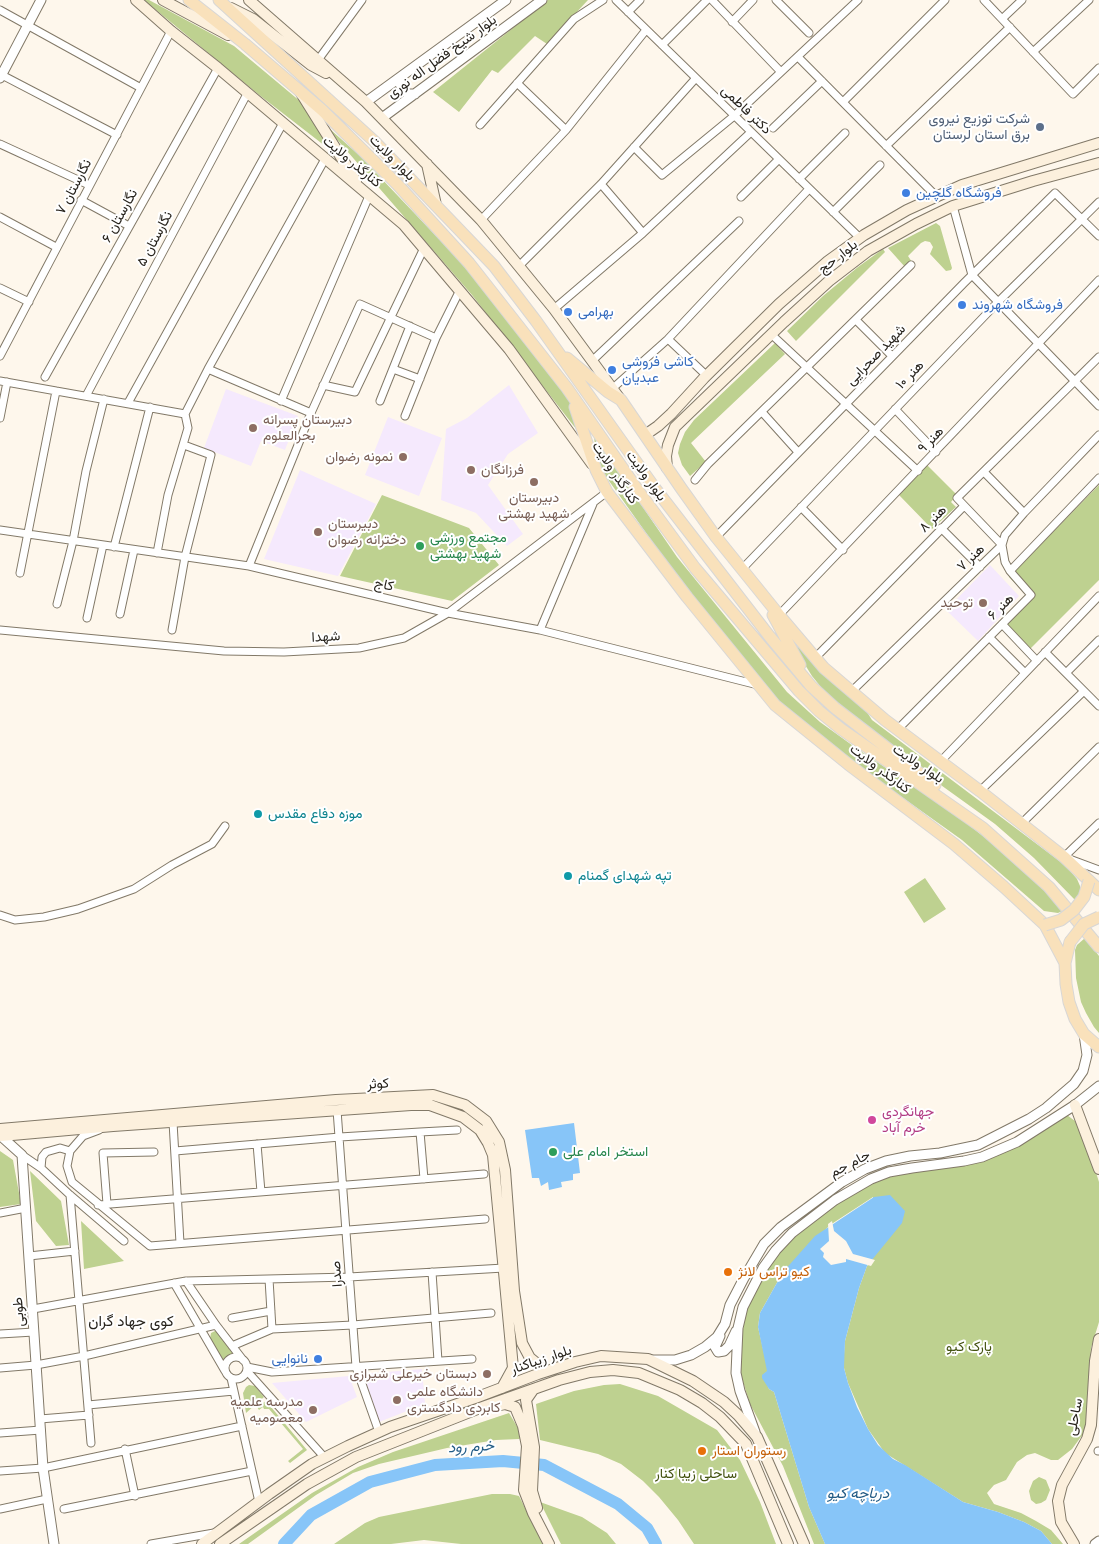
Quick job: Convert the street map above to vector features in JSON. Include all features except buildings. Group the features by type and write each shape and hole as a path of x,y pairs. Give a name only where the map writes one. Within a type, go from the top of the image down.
{"main road":[{"name":"کنارگذر ولایت","path":"136,0 404,225 509,349 596,470 607,492 693,604 775,705 954,844 1004,887 1045,925 1065,963"},
{"path":"163,0 245,44"},
{"name":"بلوار ولایت","path":"188,0 245,44 322,110 397,184 470,263 567,388 695,568 798,691 841,729 952,805 989,834 1049,887 1099,947"},
{"path":"249,0 366,102 481,220 520,265 593,360 716,536 824,668 897,730 980,791 1064,857 1099,890"},
{"path":"223,3 253,19 311,65 350,88"},
{"name":"بلوار ولایت","path":"223,3 345,113 436,204 494,266 536,321 654,487 770,637 811,686 843,714 926,779 1004,836 1056,885 1099,937"},
{"path":"298,88 360,188"},
{"name":"بلوار حج","path":"645,435 671,414 779,304 828,261 860,238 907,210 962,185 1099,143"},
{"path":"1077,150 1076,159 1078,164 1083,167"},
{"path":"1047,158 1054,166 1052,175"},
{"path":"427,163 436,204"},
{"name":"بلوار حج","path":"667,468 666,456 668,445 675,427 829,281 868,251 953,206 1052,175 1099,163"},
{"path":"470,263 491,282 499,279 494,266"},
{"path":"510,316 506,303 511,299 515,300 536,321"},
{"path":"559,353 621,400"},
{"path":"573,398 596,470"},
{"path":"671,414 672,422 679,423"},
{"path":"770,602 773,615 811,686"},
{"path":"1045,925 1061,920 1074,910 1084,897 1089,881"},
{"path":"1099,917 1084,924 1070,942 1065,963 1068,1002 1084,1034 1099,1047"},
{"name":"کوثر","path":"0,1132 336,1105 433,1095 465,1105 486,1121 500,1142 505,1170 504,1268 513,1368 502,1388"},
{"path":"1075,1105 1099,1169"},
{"name":"کوثر","path":"0,1132 113,1126 173,1118"},
{"name":"کوثر","path":"505,1229 522,1343 530,1358 546,1371"},
{"name":"ساحلی","path":"1074,1544 1061,1522 1058,1507 1062,1485 1087,1439 1091,1425 1099,1338"},
{"path":"511,1344 517,1348 522,1343"},
{"name":"بلوار زیباکنار","path":"202,1544 312,1464 379,1432 546,1371 601,1356 648,1359 693,1381 724,1402 757,1437 804,1544"},
{"name":"بلوار زیباکنار","path":"220,1544 320,1475 363,1454 480,1408 559,1380 590,1372 613,1370 639,1373 680,1390 720,1417 746,1444 788,1544"},
{"path":"533,1390 526,1400 531,1446 528,1481 524,1490 526,1500 549,1544"},
{"path":"480,1408 505,1404 515,1407 531,1446"},
{"path":"312,1464 320,1475"},
{"path":"528,1481 533,1498 556,1544"}],"street":[{"path":"40,0 1,76 117,135"},
{"path":"318,60 362,0"},
{"name":"بلوار شیخ فضل اله نوری","path":"366,102 402,78 506,0"},
{"name":"بلوار شیخ فضل اله نوری","path":"382,118 542,0"},
{"path":"480,124 574,19 603,0"},
{"name":"دکتر فاطمی","path":"616,0 860,238"},
{"path":"628,12 640,0"},
{"path":"662,45 707,0"},
{"path":"712,0 781,72"},
{"path":"732,22 753,0"},
{"path":"776,0 809,33"},
{"path":"634,147 662,175 734,116 858,0"},
{"path":"843,102 945,0"},
{"path":"984,0 1073,94 1099,68"},
{"path":"1002,19 1022,0"},
{"path":"1033,52 1089,0"},
{"path":"0,10 141,88"},
{"path":"886,146 1010,27"},
{"path":"481,220 566,130 646,30"},
{"name":"نگارستان ۷","path":"0,355 171,31"},
{"path":"798,57 936,196"},
{"name":"نگارستان ۶","path":"45,377 218,68"},
{"path":"402,78 400,84 403,90 408,94 415,94"},
{"path":"520,265 601,184 696,78"},
{"path":"773,128 822,81"},
{"path":"517,84 566,130"},
{"name":"نگارستان ۵","path":"86,396 246,94"},
{"path":"128,403 283,123"},
{"path":"554,308 642,233 751,132"},
{"path":"799,179 844,133"},
{"path":"0,144 89,185"},
{"path":"157,553 168,495 188,428 185,414 208,368 325,159"},
{"path":"741,197 779,159"},
{"path":"833,212 880,165"},
{"path":"601,184 642,233"},
{"path":"613,388 668,339 809,189"},
{"name":"شهید صحرایی","path":"716,536 1055,193 1082,219"},
{"path":"281,401 369,196"},
{"path":"81,200 130,226"},
{"name":"هنر ۱۰","path":"743,568 998,302 1099,202"},
{"path":"953,206 972,275 1099,406"},
{"path":"0,217 56,247"},
{"path":"1082,219 1099,236"},
{"path":"593,360 739,221"},
{"path":"323,385 355,392 424,248"},
{"path":"695,480 708,464 911,265"},
{"name":"هنر ۹","path":"780,615 1099,280"},
{"path":"0,288 29,302"},
{"path":"405,416 436,338 460,290"},
{"path":"249,566 323,385 360,304 436,338"},
{"path":"856,320 892,356"},
{"path":"380,401 410,326"},
{"path":"772,334 806,368 918,471"},
{"path":"668,339 707,376"},
{"name":"هنر ۸","path":"816,657 964,506 957,498 1099,357"},
{"path":"208,368 311,414"},
{"path":"392,368 420,379"},
{"path":"0,418 4,382 185,414"},
{"path":"20,573 56,391"},
{"path":"57,604 73,541 86,471 104,399"},
{"path":"114,547 150,407"},
{"path":"895,409 936,452"},
{"path":"762,412 798,452"},
{"name":"هنر ۷","path":"852,691 1002,546 1005,535 1024,512 1099,435"},
{"path":"172,630 185,557 211,455 184,445"},
{"path":"985,472 1024,512"},
{"name":"هنر ۶","path":"897,730 1031,595 1010,571 1099,478"},
{"name":"شهدا","path":"0,630 224,651 284,652 359,648 404,638 448,613 607,492"},
{"path":"540,630 594,502"},
{"path":"964,506 1002,546 1010,571"},
{"path":"801,508 843,550"},
{"path":"941,528 980,567"},
{"name":"کاج","path":"0,530 249,566 448,613 540,630 758,685"},
{"path":"87,618 103,545"},
{"path":"120,614 134,550"},
{"path":"940,762 1099,596"},
{"path":"1002,624 1037,660"},
{"path":"989,637 1025,674"},
{"path":"1066,673 1099,640"},
{"path":"1046,652 1099,706"},
{"path":"980,791 1084,691"},
{"path":"1021,824 1099,747"},
{"path":"1098,868 1064,857 1099,822"},
{"path":"0,915 15,920 44,917 78,909 134,889 172,865 212,844 225,826"},
{"name":"جام جم","path":"648,1359 675,1360 691,1355 717,1337 725,1324 730,1305 740,1284 764,1244 781,1227 842,1182 865,1169 886,1161 910,1156 940,1154 978,1145 1030,1119 1074,1084 1083,1071 1086,1055 1084,1034"},
{"name":"جام جم","path":"757,1437 740,1391 736,1373 738,1328 743,1308 763,1268 792,1233 835,1200 864,1183 889,1172 982,1157 1017,1142 1075,1105 1099,1086"},
{"path":"1065,1092 1075,1105"},
{"name":"صدرا","path":"336,1105 344,1185 356,1367 379,1432"},
{"path":"173,1118 180,1243"},
{"path":"113,1126 83,1136 70,1151 67,1166 72,1182 150,1246 485,1220"},
{"path":"175,1151 340,1137 456,1130"},
{"path":"0,1132 22,1155 41,1168 124,1241"},
{"path":"420,1132 424,1179"},
{"path":"257,1144 260,1192"},
{"path":"41,1168 42,1157 46,1152 60,1148 70,1151"},
{"path":"107,1204 103,1153 154,1152"},
{"name":"طوبی","path":"22,1155 43,1468 54,1544"},
{"path":"98,1205 484,1174"},
{"path":"70,1195 91,1443"},
{"path":"0,1213 26,1208"},
{"path":"29,1256 75,1251"},
{"path":"33,1309 186,1281 349,1277 504,1268"},
{"path":"432,1272 438,1362"},
{"path":"269,1279 272,1329"},
{"path":"186,1281 243,1360 247,1369 325,1458"},
{"path":"174,1283 225,1371 231,1378 259,1502"},
{"path":"232,1318 271,1311"},
{"path":"232,1346 272,1329 353,1325 491,1312"},
{"path":"0,1368 36,1365 84,1356 216,1324"},
{"path":"725,1324 715,1348 718,1352 724,1351 729,1346 738,1328"},
{"path":"0,1334 34,1332"},
{"path":"225,1371 225,1366 230,1359 243,1360"},
{"path":"247,1369 272,1372 472,1360"},
{"path":"231,1378 239,1379 243,1377 247,1369"},
{"path":"88,1406 234,1391"},
{"path":"40,1419 88,1415"},
{"path":"0,1471 43,1468 125,1449 242,1426"},
{"path":"0,1433 41,1430"},
{"path":"125,1449 135,1496"},
{"path":"64,1509 252,1471"},
{"path":"0,1509 47,1499"},
{"path":"151,1544 216,1533"},
{"path":"1095,1544 1099,1540"}],"shaded area":[{"name":"فرزانگان","path":"509,385 538,433 508,454 488,485 523,534 507,546 476,513 441,500 446,429 467,418"},
{"name":"دبیرستان پسرانه بحرالعلوم","path":"226,389 298,416 285,450 261,441 251,466 204,448"},
{"name":"نمونه رضوان","path":"388,417 442,438 419,496 365,475"},
{"name":"دبیرستان دخترانه رضوان","path":"300,470 376,504 338,576 264,559"},
{"name":"توحید","path":"990,565 1019,596 978,641 946,610"},
{"name":"دانشگاه علمی کابردی دادگستری","path":"422,1369 425,1404 379,1422 362,1374"},
{"name":"مدرسه علمیه معصومیه","path":"349,1376 357,1397 306,1422 272,1383"}],"green space":[{"path":"144,0 149,0 234,46 301,102 338,156 258,94"},
{"path":"548,0 588,0 547,44 535,36 498,73 492,70 459,112 433,92"},
{"path":"321,121 360,156 457,258 521,335 568,397 587,443 472,295"},
{"path":"936,223 940,226 951,270 946,271 930,254 933,247 930,242 925,241 921,243 908,256 912,262 905,267 888,248"},
{"path":"883,249 885,252 796,341 787,331 823,296"},
{"path":"775,343 785,354 691,443 706,462 690,476 682,465 678,453 685,432 694,420"},
{"path":"594,436 677,557 787,692 820,722 955,814 1013,860 1064,910 1058,913 1044,911 962,840 829,745 782,706 752,671 666,561 597,464"},
{"path":"924,462 957,495 951,502 956,507 932,529 899,495 904,490 900,487"},
{"path":"1099,485 1099,580 1029,650 1003,625 1030,598 1009,577"},
{"name":"مجتمع ورزشی شهید بهشتی","path":"382,495 469,528 499,565 452,601 340,576"},
{"path":"792,635 863,706 872,720 1066,866 1077,879 1080,886 1081,892 1075,900 1034,858 995,824 920,770 825,692 812,676 789,639"},
{"path":"925,878 946,909 924,923 904,892"},
{"path":"1085,938 1099,956 1099,1033 1081,1002 1076,978 1075,950 1077,945"},
{"name":"پارک کیو","path":"1067,1115 1075,1121 1090,1154 1099,1182 1099,1322 1091,1348 1086,1430 1072,1449 1058,1460 1051,1460 1035,1453 1027,1455 1017,1462 1006,1480 994,1485 987,1493 994,1504 1021,1513 1036,1521 1051,1530 1063,1544 1052,1544 1041,1531 1024,1522 963,1502 885,1453 868,1429 848,1383 844,1368 844,1354 845,1341 859,1288 867,1266 872,1262 873,1197 830,1225 783,1272 760,1313 758,1327 768,1371 763,1375 769,1389 774,1392 809,1507 825,1544 814,1544 783,1466 750,1404 740,1372 742,1335 747,1308 755,1287 778,1252 793,1237 851,1194 890,1175 982,1162 1016,1147"},
{"path":"0,1151 13,1160 21,1204 0,1207"},
{"path":"30,1171 61,1201 69,1245 56,1246 36,1221"},
{"path":"81,1221 124,1261 84,1269"},
{"path":"217,1330 236,1354 229,1355 223,1361 210,1339 211,1333"},
{"name":"ساحلی زیبا کنار","path":"620,1384 658,1396 717,1430 740,1460 760,1502 776,1544 694,1544 678,1520 659,1497 643,1481 621,1464 598,1454 540,1440 536,1404 574,1391"},
{"path":"249,1385 255,1386 264,1397 246,1413 243,1393"},
{"path":"266,1401 307,1450 290,1463 288,1461 303,1449 269,1409 264,1409 263,1407 259,1410 257,1407"},
{"path":"509,1413 518,1428 521,1437 519,1439 496,1440 447,1448 379,1464 353,1473 316,1495 248,1544 239,1544 312,1493 358,1467 393,1452"},
{"path":"1039,1477 1046,1480 1050,1490 1046,1500 1036,1504 1031,1500 1029,1491 1033,1481"},
{"path":"492,1494 519,1496 546,1544 461,1544 424,1540 391,1544 334,1544 365,1523 379,1517"},
{"path":"540,1502 582,1517 607,1533 616,1544 561,1544"}],"water":[{"name":"استخر امام علی","path":"574,1123 580,1173 573,1174 573,1180 561,1182 562,1187 549,1190 548,1182 541,1186 539,1178 532,1178 525,1130"},
{"name":"دریاچه کیو","path":"890,1195 905,1211 902,1223 867,1266 845,1341 844,1368 857,1407 878,1445 893,1459 963,1502 998,1512 1041,1531 1052,1544 825,1544 809,1507 774,1392 769,1389 762,1378 762,1375 767,1371 758,1327 760,1313 783,1272 815,1236 874,1197"}],"pier":[{"path":"832,1221 834,1231 846,1241 853,1254 875,1260 871,1266 846,1259 846,1262 831,1265 823,1257 824,1253 820,1249 829,1241 828,1224"}],"waterway":[{"name":"خرم رود","path":"284,1544 311,1515 370,1482 435,1465 503,1461 544,1465 618,1504 647,1528 656,1544"}],"place":[{"name":"شرکت توزیع نیروی برق استان لرستان","path":"1040,127"},
{"name":"فروشگاه گلچین","path":"906,193"},
{"name":"فروشگاه شهروند","path":"962,305"},
{"name":"بهرامی","path":"568,312"},
{"name":"کاشی فروشی عبدیان","path":"612,370"},
{"name":"دبیرستان پسرانه بحرالعلوم","path":"253,428"},
{"name":"نمونه رضوان","path":"403,457"},
{"name":"فرزانگان","path":"471,470"},
{"name":"دبیرستان شهید بهشتی","path":"534,482"},
{"name":"دبیرستان دخترانه رضوان","path":"318,532"},
{"name":"مجتمع ورزشی شهید بهشتی","path":"420,546"},
{"name":"توحید","path":"983,603"},
{"name":"موزه دفاع مقدس","path":"258,814"},
{"name":"تپه شهدای گمنام","path":"568,876"},
{"name":"جهانگردى خرم آباد","path":"872,1120"},
{"name":"استخر امام علی","path":"553,1152"},
{"name":"کیو تراس لانژ","path":"728,1272"},
{"name":"نانوایی","path":"318,1359"},
{"name":"دبستان خیرعلی شیرازی","path":"487,1374"},
{"name":"دانشگاه علمی کابردی دادگستری","path":"397,1400"},
{"name":"مدرسه علمیه معصومیه","path":"313,1410"},
{"name":"رستوران استار","path":"702,1451"}],"district":[{"name":"کوی جهاد گران","path":"131,1322"}]}
